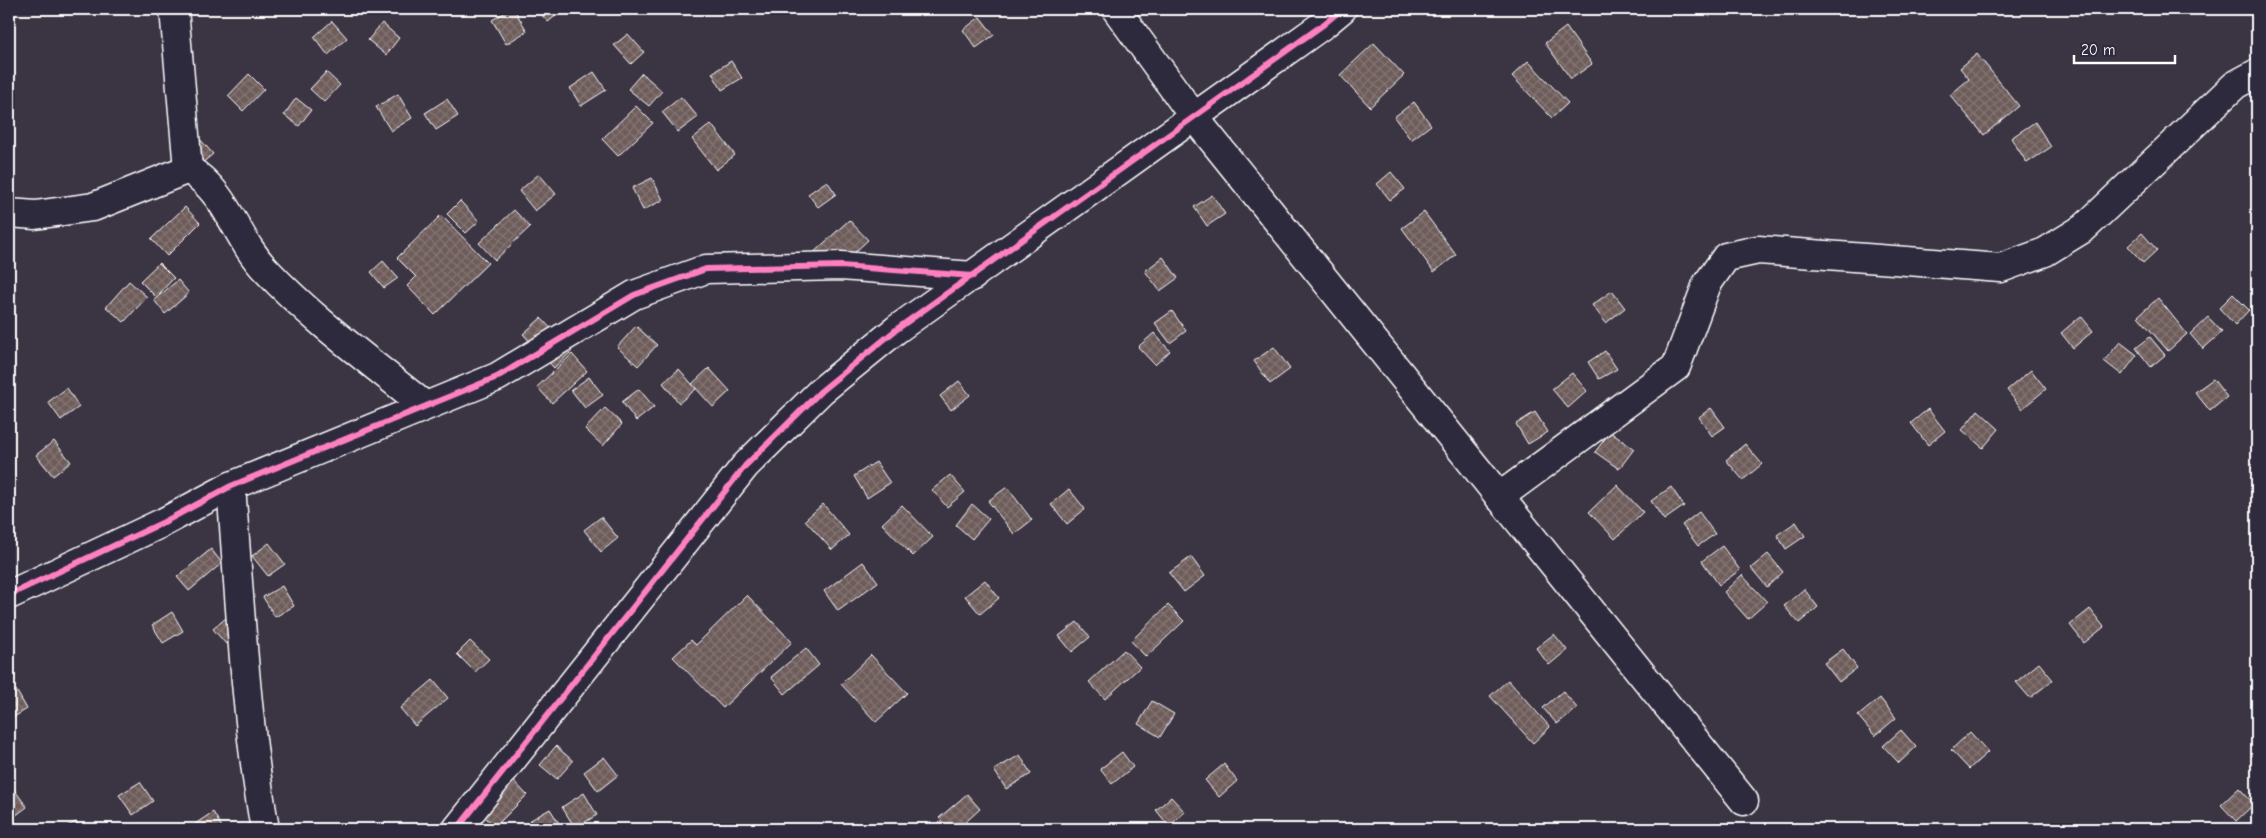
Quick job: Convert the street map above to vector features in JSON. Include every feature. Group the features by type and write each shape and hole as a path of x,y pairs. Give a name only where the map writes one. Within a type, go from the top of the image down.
{"street":[{"path":"174,9 188,169"},
{"path":"1116,9 1194,117 1744,801"},
{"path":"457,829 744,466 821,391 897,329 1324,24 1342,9"},
{"path":"1499,497 1676,366 1707,284 1726,257 1758,250 2001,268 2045,252 2084,228 2235,84 2257,73"},
{"path":"9,213 35,215 93,206 188,169"},
{"path":"188,169 201,177 219,196 249,250 276,280 425,406"},
{"path":"9,595 164,522 231,486 498,376 634,295 706,269 841,266 973,276"},
{"path":"231,486 249,710 265,829"}],"building":[{"path":"514,9 527,31 506,44 492,20"},
{"path":"536,9 564,9 548,22"},
{"path":"1689,9 1713,9 1710,16"},
{"path":"1900,9 1911,9 1904,14"},
{"path":"980,17 994,35 976,48 963,30"},
{"path":"332,21 347,38 328,55 314,37"},
{"path":"382,23 399,38 386,55 368,40"},
{"path":"1566,27 1592,64 1571,79 1545,43"},
{"path":"628,34 644,52 631,64 614,45"},
{"path":"1374,43 1404,75 1370,107 1340,75"},
{"path":"1977,54 2019,106 1984,135 1950,95 1969,79 1960,68"},
{"path":"731,61 742,78 722,90 712,73"},
{"path":"1528,61 1568,103 1552,118 1512,76"},
{"path":"326,72 340,85 324,102 310,89"},
{"path":"594,72 606,90 581,106 570,88"},
{"path":"642,73 662,91 649,106 628,89"},
{"path":"249,74 264,89 243,111 228,96"},
{"path":"398,94 412,118 391,131 376,107"},
{"path":"681,97 698,117 678,132 662,112"},
{"path":"296,98 311,110 299,126 284,115"},
{"path":"447,99 458,116 436,130 425,113"},
{"path":"1414,102 1431,125 1411,140 1394,117"},
{"path":"636,106 653,123 618,156 602,139"},
{"path":"2035,122 2051,147 2027,163 2011,138"},
{"path":"711,124 735,155 716,170 692,139"},
{"path":"192,130 213,154 195,169"},
{"path":"1391,172 1405,189 1390,200 1377,184"},
{"path":"539,174 556,194 535,211 519,191"},
{"path":"652,178 663,200 643,210 632,188"},
{"path":"827,181 836,194 818,207 808,194"},
{"path":"1212,195 1225,214 1207,226 1194,207"},
{"path":"460,201 479,221 466,233 447,214"},
{"path":"185,207 200,223 167,256 151,239"},
{"path":"514,210 530,227 495,260 479,243"},
{"path":"1424,212 1456,255 1434,272 1402,228"},
{"path":"441,215 488,263 435,315 407,286 416,277 397,258"},
{"path":"849,220 868,240 830,275 811,255"},
{"path":"2142,233 2157,250 2143,263 2128,246"},
{"path":"1163,257 1178,278 1160,291 1145,271"},
{"path":"383,261 398,278 384,288 371,272"},
{"path":"159,263 174,278 156,297 140,281"},
{"path":"178,280 189,293 165,314 154,300"},
{"path":"129,281 147,297 124,322 106,307"},
{"path":"1612,291 1625,308 1606,323 1592,305"},
{"path":"2233,294 2249,310 2235,325 2219,308"},
{"path":"2158,298 2187,334 2168,351 2138,316"},
{"path":"1172,311 1186,331 1170,343 1155,323"},
{"path":"2081,316 2093,331 2073,348 2061,333"},
{"path":"2208,317 2222,332 2203,349 2190,334"},
{"path":"541,318 572,351 554,368 523,334"},
{"path":"636,326 657,345 638,366 617,347"},
{"path":"1154,333 1170,351 1155,365 1138,347"},
{"path":"2150,337 2165,355 2151,367 2136,348"},
{"path":"2120,342 2137,355 2122,375 2104,361"},
{"path":"1274,347 1290,369 1270,384 1254,361"},
{"path":"1605,351 1617,369 1599,379 1588,362"},
{"path":"572,354 587,371 552,403 537,387"},
{"path":"709,368 730,391 713,407 692,384"},
{"path":"679,369 696,389 679,403 663,383"},
{"path":"2257,369 2257,382 2251,375"},
{"path":"2031,370 2046,389 2022,409 2007,390"},
{"path":"1572,373 1587,391 1568,408 1552,389"},
{"path":"589,377 603,395 585,408 571,390"},
{"path":"2213,379 2227,397 2210,411 2195,392"},
{"path":"959,381 970,395 951,410 940,396"},
{"path":"67,388 79,407 61,420 48,402"},
{"path":"639,389 654,407 636,421 622,402"},
{"path":"605,408 622,424 603,446 585,429"},
{"path":"1711,408 1725,427 1712,436 1699,417"},
{"path":"1928,409 1945,431 1928,445 1911,423"},
{"path":"1978,410 1999,429 1983,448 1962,430"},
{"path":"1535,412 1548,432 1528,444 1516,424"},
{"path":"1610,432 1634,449 1619,469 1595,452"},
{"path":"54,441 71,462 53,476 36,455"},
{"path":"1745,444 1762,464 1743,480 1726,460"},
{"path":"876,462 890,483 867,498 854,476"},
{"path":"950,475 965,492 947,507 932,490"},
{"path":"1617,485 1643,512 1615,539 1589,512"},
{"path":"1007,487 1032,520 1014,534 988,501"},
{"path":"1671,487 1684,506 1664,520 1651,501"},
{"path":"1069,489 1085,509 1067,524 1051,504"},
{"path":"823,504 849,535 832,550 805,520"},
{"path":"972,504 989,519 972,539 956,525"},
{"path":"902,505 933,537 913,556 882,524"},
{"path":"1699,512 1715,534 1698,546 1682,525"},
{"path":"601,517 618,538 601,552 584,530"},
{"path":"1796,522 1805,536 1786,549 1777,535"},
{"path":"269,543 285,564 268,576 252,556"},
{"path":"1722,546 1740,570 1719,585 1702,561"},
{"path":"211,549 222,563 189,591 177,577"},
{"path":"1768,554 1783,572 1767,587 1751,568"},
{"path":"1191,557 1205,576 1184,592 1169,573"},
{"path":"863,562 878,582 838,611 824,591"},
{"path":"1742,575 1767,602 1748,619 1724,592"},
{"path":"985,580 999,598 980,614 965,596"},
{"path":"282,586 294,606 275,617 263,597"},
{"path":"1804,589 1818,607 1799,623 1784,606"},
{"path":"747,595 792,642 723,708 673,657 691,640 696,645"},
{"path":"1168,605 1184,621 1146,657 1131,641"},
{"path":"2090,609 2104,627 2084,643 2070,625"},
{"path":"234,611 247,626 226,644 213,629"},
{"path":"172,612 183,631 163,643 152,625"},
{"path":"1077,622 1090,637 1072,652 1059,636"},
{"path":"1554,634 1567,650 1549,665 1536,648"},
{"path":"470,641 489,659 475,672 457,654"},
{"path":"806,648 819,665 785,694 771,677"},
{"path":"1843,649 1857,668 1839,682 1824,663"},
{"path":"1124,650 1140,667 1105,699 1089,682"},
{"path":"871,655 907,693 876,722 841,684"},
{"path":"2039,663 2053,680 2030,698 2016,682"},
{"path":"433,680 448,698 415,726 400,708"},
{"path":"1508,680 1550,727 1533,743 1490,696"},
{"path":"16,690 27,709 9,720 9,694"},
{"path":"1563,691 1577,708 1557,724 1543,708"},
{"path":"1880,698 1896,718 1875,736 1858,716"},
{"path":"1152,701 1174,714 1160,737 1138,724"},
{"path":"1901,730 1916,747 1899,763 1883,746"},
{"path":"1970,732 1988,752 1969,769 1951,750"},
{"path":"556,746 573,761 557,779 540,765"},
{"path":"1122,752 1133,767 1112,784 1100,769"},
{"path":"1020,755 1031,774 1006,789 994,770"},
{"path":"604,757 618,775 598,791 584,772"},
{"path":"1224,764 1237,781 1219,797 1205,780"},
{"path":"508,775 527,795 495,827 475,807"},
{"path":"140,782 153,801 133,815 119,795"},
{"path":"13,788 27,807 11,819 9,817 9,791"},
{"path":"2239,788 2254,804 2236,821 2221,805"},
{"path":"584,793 597,815 575,828 562,807"},
{"path":"967,794 980,809 958,829 949,829 939,818"},
{"path":"1171,797 1185,812 1169,826 1156,810"},
{"path":"550,809 562,828 534,829 529,821"},
{"path":"213,812 223,829 198,829 195,824"},
{"path":"76,822 80,829 60,829"}],"cycle path":[{"path":"457,829 745,466 821,391 897,329 1324,24 1342,9"},
{"path":"9,595 164,522 231,486 497,377 634,295 706,269 841,266 973,276"}]}
